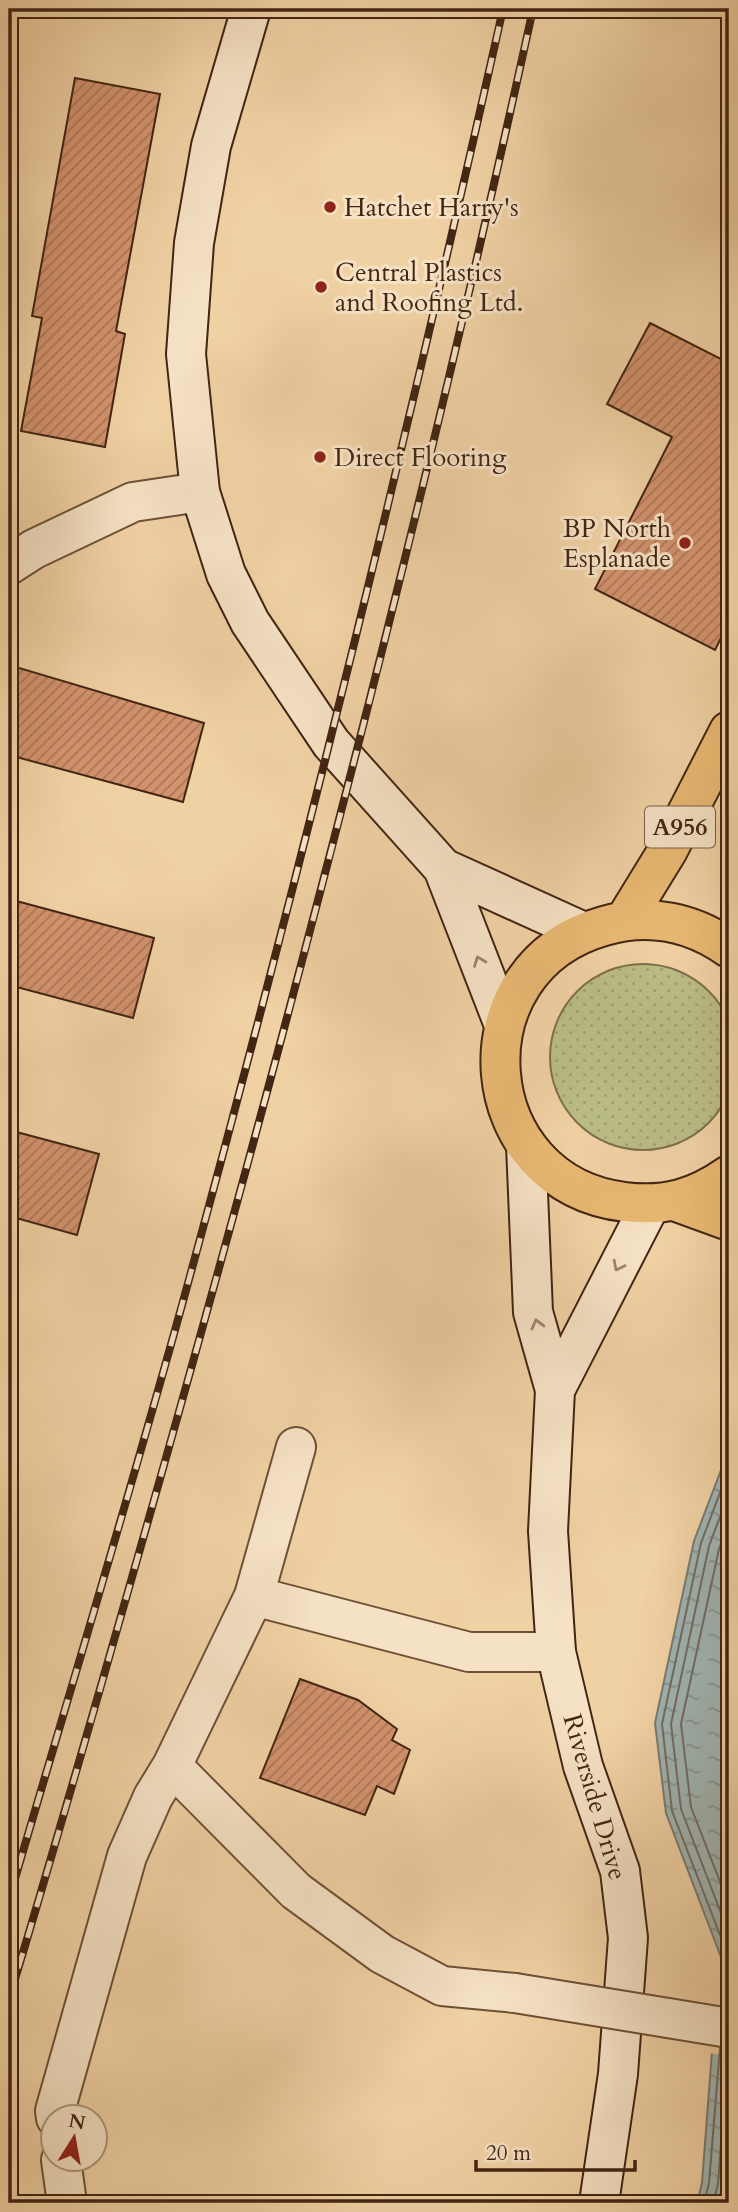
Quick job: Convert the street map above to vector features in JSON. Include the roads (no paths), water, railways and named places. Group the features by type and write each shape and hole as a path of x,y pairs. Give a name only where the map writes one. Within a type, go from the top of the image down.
{"main road":[{"name":"A956","path":"625,920 668,850 729,732"},
{"path":"729,948 696,929 662,920 625,920 584,932 548,954 521,985 504,1024 499,1066 506,1107 526,1144 559,1178 602,1199 662,1203 729,1221"},
{"path":"662,1203 710,1188 729,1175"}],"street":[{"path":"251,9 211,146 194,243 186,354 200,492 226,575 250,622 331,743 443,868 504,1024"},
{"path":"9,565 34,549 133,502 200,492"},
{"path":"443,868 584,932"},
{"path":"526,1144 533,1312 555,1390"},
{"path":"555,1390 662,1203"},
{"name":"Riverside Drive","path":"555,1390 548,1531 556,1652 583,1766 620,1871 628,1938 618,2074 598,2203"},
{"path":"57,2104 127,1856 153,1797 172,1766 254,1596 296,1447"},
{"path":"254,1596 469,1652 556,1652"},
{"path":"172,1766 296,1891 382,1954 442,1986 515,1993 729,2028"},
{"path":"63,2174 67,2203"}],"water":[{"path":"729,1449 729,2203 697,2203 702,2183 713,2038 724,1965 666,1813 655,1723 694,1541"}],"railway":[{"path":"9,1899 161,1380 226,1144 390,497 503,9"},
{"path":"9,1999 162,1472 311,926 405,560 533,9"}],"place":[{"name":"Hatchet Harry's","path":"330,207"},
{"name":"Central Plastics and Roofing Ltd.","path":"321,287"},
{"name":"Direct Flooring","path":"320,457"},
{"name":"BP North Esplanade","path":"685,543"}]}
